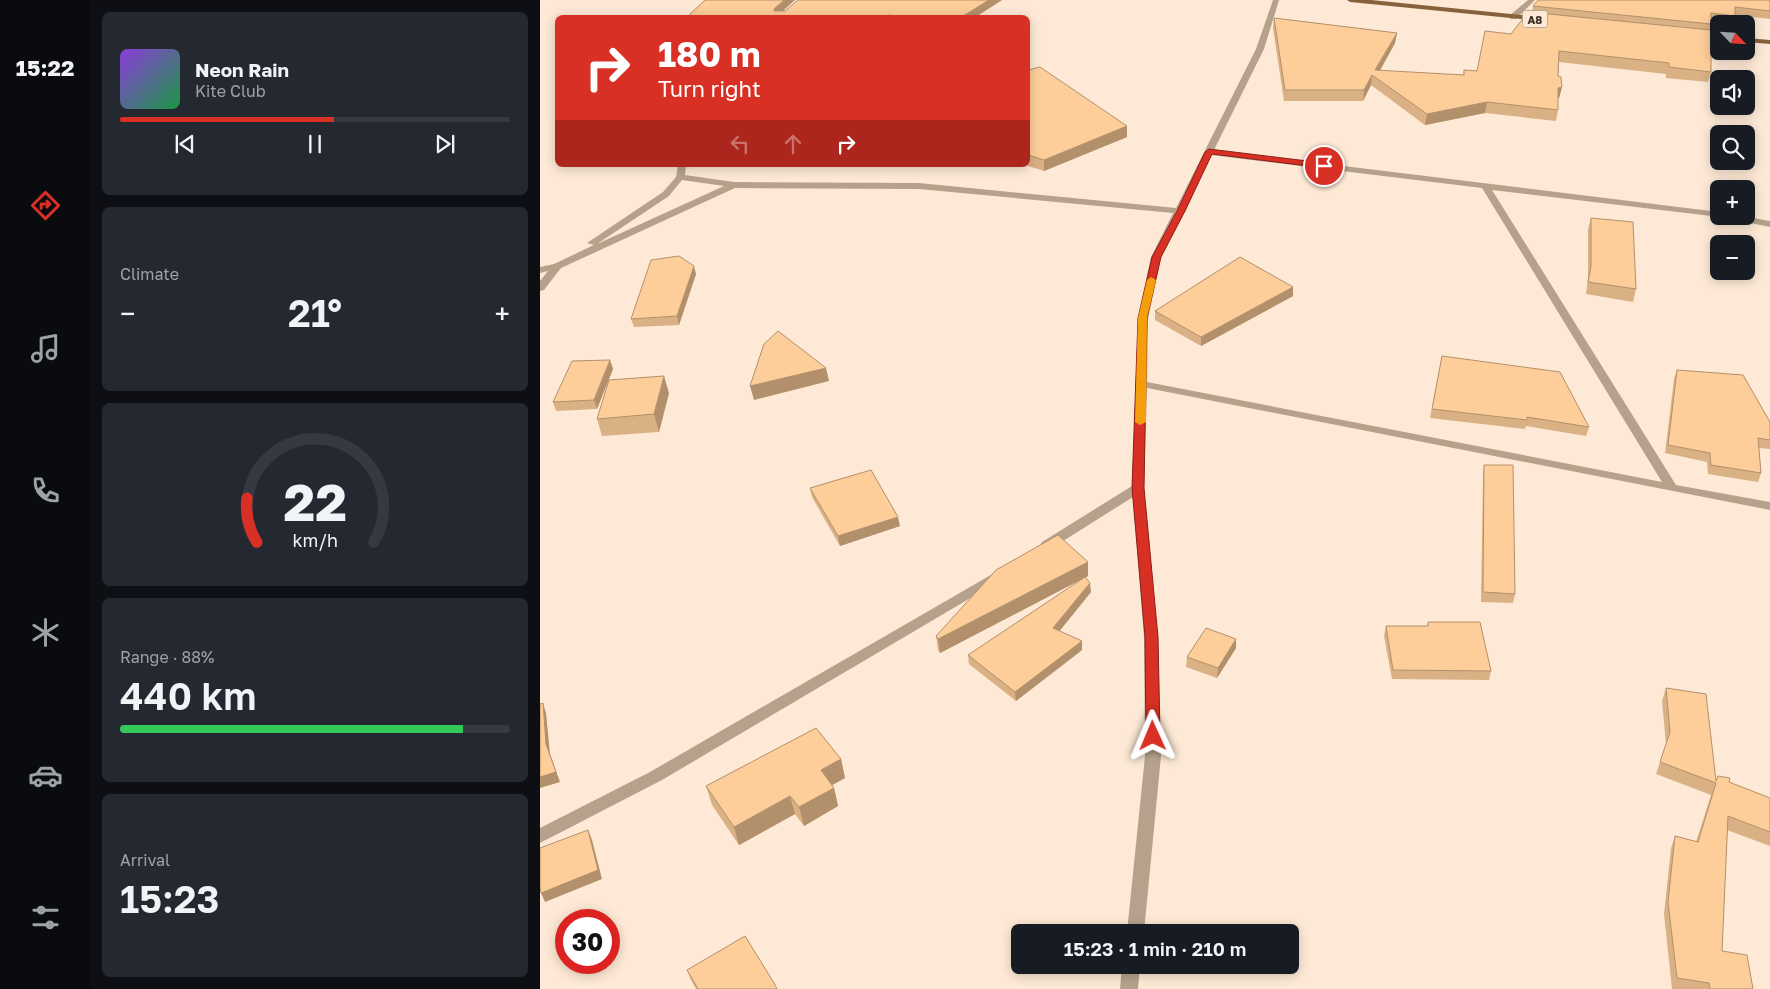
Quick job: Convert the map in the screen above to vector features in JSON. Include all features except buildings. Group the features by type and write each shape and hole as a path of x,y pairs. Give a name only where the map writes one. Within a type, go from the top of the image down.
{"main road":[{"name":"A8","path":"1350,0 1552,20"},
{"path":"1689,34 1710,36"},
{"path":"1755,41 1770,42"}],"street":[{"path":"1136,924 1154,756 1151,637 1138,488 1143,318 1156,257 1181,211 1260,49 1276,0"},
{"path":"1513,17 1532,0"},
{"path":"1209,152 1710,214"},
{"path":"540,288 557,266 666,194 680,177 682,167"},
{"path":"680,177 734,186 919,186 1181,211"},
{"path":"540,270 557,266 734,186"},
{"path":"1485,186 1672,488"},
{"path":"1755,221 1770,224"},
{"path":"1142,384 1770,506"},
{"path":"1038,551 1138,488"},
{"path":"540,836 656,776 1004,572"},
{"path":"1129,989 1130,974"}],"slow traffic":[{"path":"1140,422 1143,318 1151,280"}],"route":[{"path":"1153,736 1151,637 1138,488 1143,318 1156,257 1181,211 1209,152 1324,166"}]}
